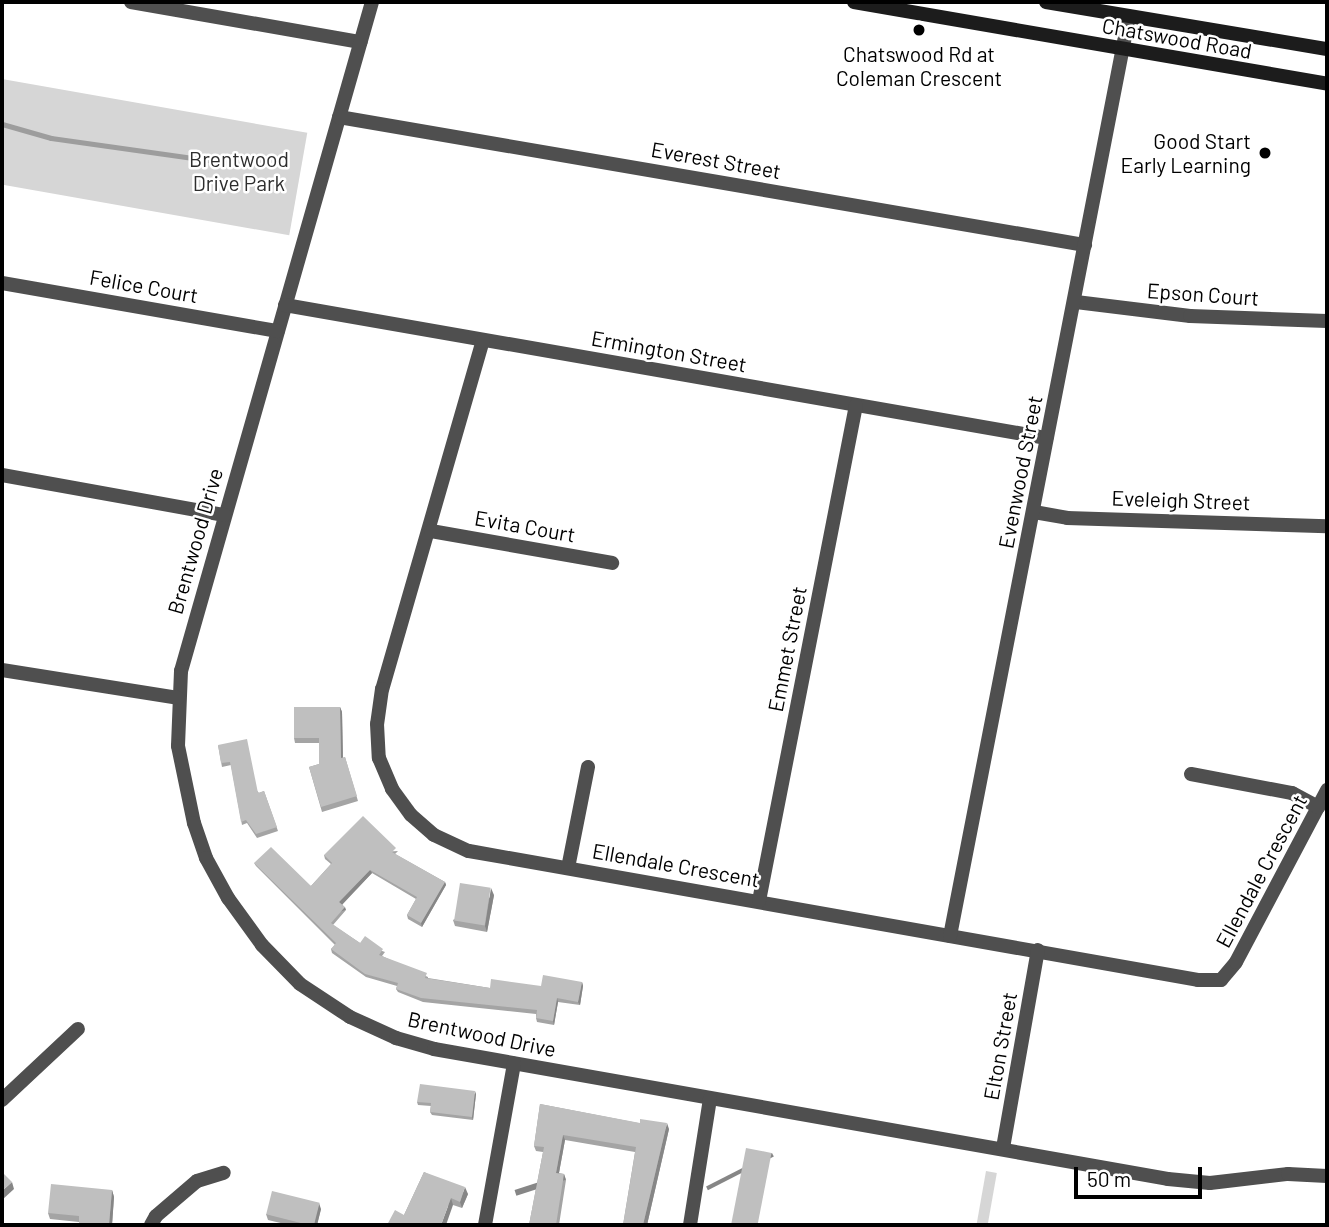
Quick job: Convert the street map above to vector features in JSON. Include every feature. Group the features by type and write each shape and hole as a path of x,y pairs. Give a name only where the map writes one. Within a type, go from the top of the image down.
{"main road":[{"name":"Chatswood Road","path":"855,2 1327,84"},
{"name":"Chatswood Road","path":"1046,2 1327,49"}],"street":[{"path":"131,2 361,42"},
{"name":"Brentwood Drive","path":"372,2 223,515 187,645 178,698 183,783 206,858 228,898 262,945 300,984 350,1017 396,1038 514,1064 1210,1183 1288,1174 1327,1176"},
{"name":"Evenwood Street","path":"950,936 1034,512 1046,438 1076,303 1129,16"},
{"name":"Everest Street","path":"339,117 1085,245"},
{"name":"Felice Court","path":"2,282 278,331"},
{"name":"Epson Court","path":"1076,303 1190,316 1327,321"},
{"name":"Ermington Street","path":"285,306 1046,438"},
{"name":"Ellendale Crescent","path":"483,340 431,531 382,689 379,758 391,789 411,815 434,835 469,851 1198,980 1221,980 1236,962 1327,790"},
{"name":"Emmet Street","path":"759,901 856,405"},
{"path":"2,475 223,515"},
{"name":"Eveleigh Street","path":"1034,512 1067,518 1327,526"},
{"name":"Evita Court","path":"431,531 612,563"},
{"path":"2,670 178,698"},
{"path":"568,868 587,767"},
{"path":"1191,774 1292,793 1318,807"},
{"name":"Elton Street","path":"1003,1148 1038,950"},
{"path":"2,1100 78,1029"},
{"path":"485,1225 514,1064"},
{"path":"690,1225 710,1099"},
{"path":"151,1225 156,1216 197,1181 224,1173"}],"green space":[{"name":"Brentwood Drive Park","path":"2,79 307,133 289,235 2,185"},
{"path":"986,1171 997,1173 988,1225 976,1225"}],"building":[{"path":"294,707 340,707 341,758 345,757 357,796 321,807 309,767 319,764 319,738 294,738"},
{"path":"247,739 258,793 264,791 277,827 256,834 246,820 241,822 230,762 221,763 218,745"},
{"path":"363,816 396,848 392,852 445,882 421,923 407,915 417,897 370,870 339,902 345,907 331,923 360,943 365,936 383,949 379,955 427,973 425,978 490,988 491,979 541,986 543,975 582,982 578,1002 557,998 553,1021 536,1018 537,1010 421,998 396,989 398,983 365,974 331,949 336,943 254,863 271,847 311,886 332,863 324,855"},
{"path":"460,883 491,888 485,925 454,921"},
{"path":"420,1084 475,1091 472,1117 430,1112 431,1103 417,1102"},
{"path":"540,1104 640,1123 640,1119 667,1123 643,1225 623,1225 636,1147 563,1135 556,1173 564,1174 556,1225 529,1225 544,1147 534,1146"},
{"path":"746,1148 772,1153 758,1225 731,1225"},
{"path":"2,1172 12,1182 2,1191"},
{"path":"424,1172 465,1187 460,1202 451,1198 441,1225 387,1225 395,1210 404,1215"},
{"path":"51,1184 112,1190 109,1225 79,1225 79,1216 48,1213"},
{"path":"272,1191 320,1203 314,1225 266,1214"}],"waterway":[{"path":"2,124 51,138 228,163"}],"place":[{"name":"Chatswood Rd at Coleman Crescent","path":"919,30"},
{"name":"Good Start Early Learning","path":"1265,153"}]}
